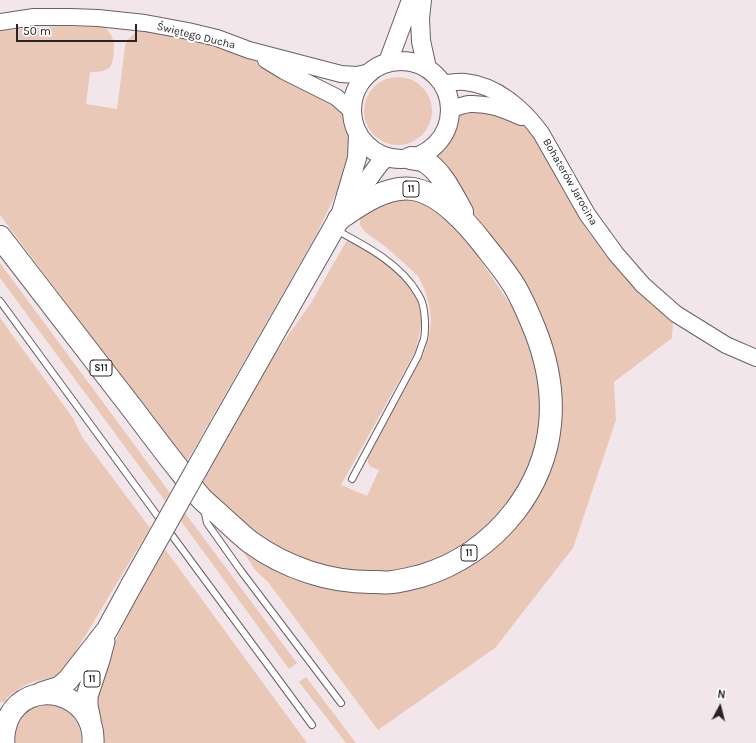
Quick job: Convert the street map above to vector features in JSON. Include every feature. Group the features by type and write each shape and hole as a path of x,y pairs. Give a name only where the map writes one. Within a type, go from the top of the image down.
{"highway":[{"name":"11","path":"202,500 248,540 279,560 306,572 362,583 392,582 414,577 436,571 462,559 488,540 507,521 523,500 542,463 550,425 551,402 548,372 542,346 516,290 504,270 475,233 440,176 423,161 411,158"},
{"name":"11","path":"3,734 10,714 18,705 27,699 60,687 64,684 107,630 336,224 359,205 386,192 406,188 422,191 434,196 475,233"},
{"name":"S11","path":"0,236 202,500"},
{"name":"11","path":"92,735 87,706 87,696 107,630"},
{"name":"11","path":"38,694 59,695 78,704 86,715 92,735"}],"main road":[{"path":"388,62 411,0"},
{"path":"422,0 420,18 421,42 427,68"},
{"path":"402,60 415,62 427,68 436,74 443,83 450,100 451,109 449,122 444,135 435,145 424,153 411,158 399,159 388,157 376,152 366,144 358,134 354,122 352,110 353,100 362,80 370,72 388,62 402,60"},
{"path":"336,224 357,158 358,134"},
{"path":"336,224 380,163 388,157"}],"street":[{"name":"Świętego Ducha","path":"0,22 34,17 71,17 146,23 217,38 249,50 341,74 357,75 370,72"},
{"name":"Świętego Ducha","path":"249,50 284,71 336,97 352,110"},
{"name":"Bohaterów Jarocina","path":"443,83 464,82 479,85 500,94 520,108 534,122 541,133 587,214 616,254 643,285 676,314 726,345 756,358"},
{"path":"451,109 468,104 485,104 497,107 534,122"}],"lane":[{"path":"336,224 398,270 412,285 422,302 425,318 424,338 418,356 352,479"},
{"path":"0,301 312,726"},
{"name":"S11","path":"202,500 207,523 241,571 341,703"}],"shaded area":[{"path":"61,26 105,27 110,33 114,43 111,66 98,72 90,72 86,104 117,109 125,46 129,39 138,30 208,44 271,67 342,109 351,134 348,169 315,237 186,463 0,215 0,31"},
{"path":"391,77 405,77 417,83 426,92 432,104 430,124 422,135 411,143 405,145 391,145 385,143 374,135 366,124 364,118 364,104 366,98 374,87 385,79"},
{"path":"473,109 518,120 530,131 539,142 570,203 590,234 611,261 670,317 673,325 672,338 614,382 616,420 573,548 495,648 378,730 268,582 256,571 242,550 288,577 306,584 333,590 361,593 385,593 484,553 558,422 490,237 434,159 434,151 445,138 454,122 459,116"},
{"path":"404,194 447,215 481,261 522,323 535,358 541,395 539,428 533,458 512,500 478,537 427,565 371,576 303,563 234,519 202,484 263,372 311,303 346,242 349,240 387,262 412,288 418,301 421,314 421,324 415,352 341,485 367,496 379,470 371,467 368,463 368,453 423,355 429,338 431,321 429,304 418,276 386,247 365,232 360,225 360,220 367,211"},
{"path":"0,263 170,493 165,501 0,278"},
{"path":"0,318 73,418 82,437 150,528 64,671 54,676 27,684 2,702 0,702"},
{"path":"185,513 297,663 289,669 181,521"},
{"path":"165,549 307,743 102,743 102,724 95,706 97,680 132,606"},
{"path":"306,677 356,743 346,743 299,682"},
{"path":"46,705 61,708 72,716 79,728 81,743 13,743 17,723 26,712 32,708"}]}
